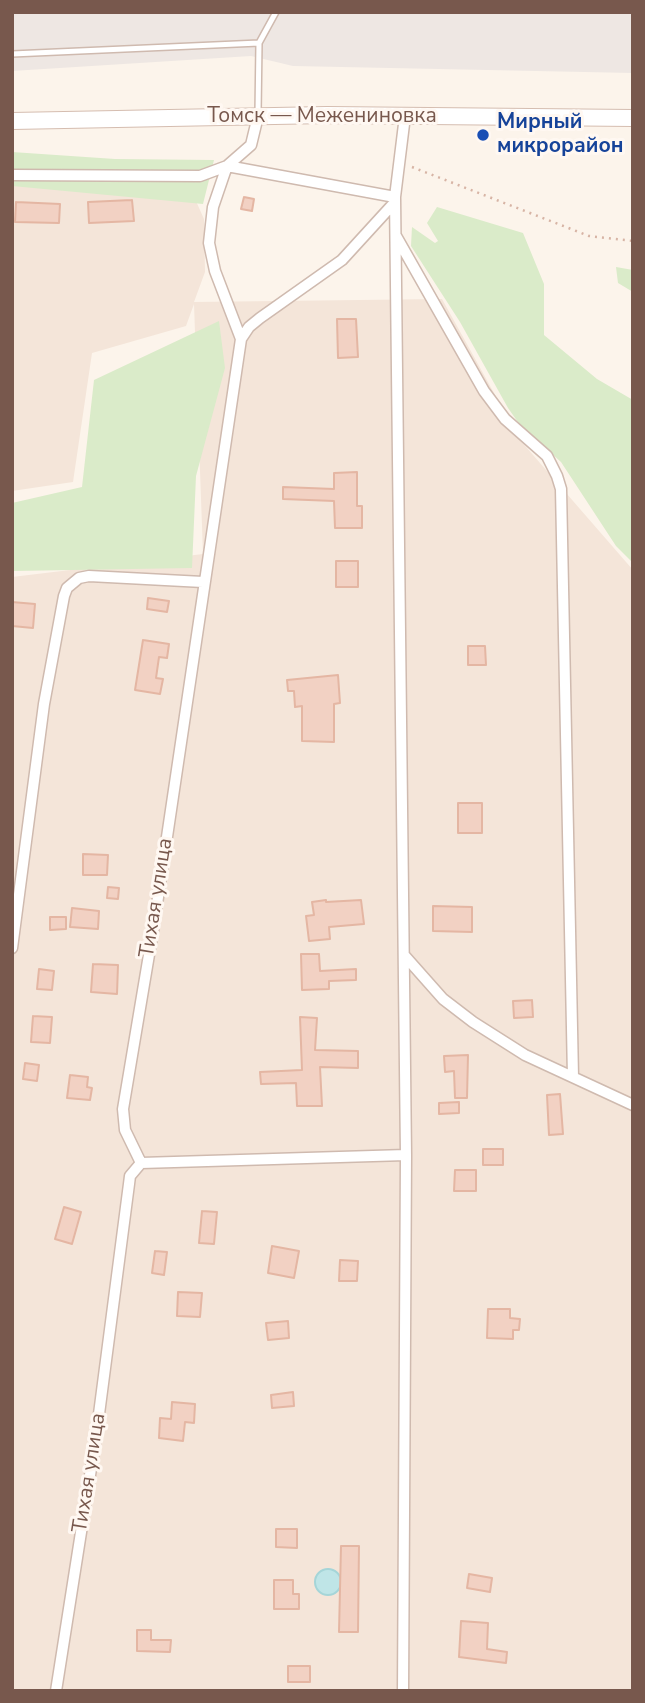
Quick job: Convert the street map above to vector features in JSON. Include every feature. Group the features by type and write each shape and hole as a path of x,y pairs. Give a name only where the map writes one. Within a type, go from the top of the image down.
{"street":[{"name":"Томск — Межениновка","path":"12,121 258,116 633,118"},
{"name":"Тихая улица","path":"56,1691 96,1437 128,1184 130,1176 141,1163 125,1130 123,1109 153,931 241,339 215,271 209,243 213,207 227,166 251,145 258,116"},
{"path":"403,1691 406,1154 395,200 405,116"},
{"path":"12,175 200,176 227,166 395,200"},
{"path":"241,339 249,327 260,318 342,260 395,200"},
{"path":"395,233 484,391 505,419 547,456 561,489 573,1077"},
{"path":"12,948 44,704 64,596 68,588 79,578 89,576 203,582"},
{"path":"404,955 443,999 473,1022 525,1055 633,1105"},
{"path":"141,1163 406,1154"}],"lane":[{"path":"258,116 259,43 276,12"},
{"path":"12,54 259,43"}],"path":[{"path":"399,162 589,236 633,241"}],"shaded area":[{"path":"12,12 633,12 633,73 293,66 251,56 12,71"},
{"path":"12,180 191,190 204,219 205,272 194,302 442,299 520,440 633,570 633,1691 12,1691 12,577 203,554 194,304 186,326 92,353 73,482 12,491"}],"green space":[{"path":"12,152 115,159 214,160 203,204 12,186"},
{"path":"437,207 523,233 544,284 544,335 597,379 633,400 633,563 616,546 561,462 520,425 508,408 460,322 411,246 412,227 435,243 438,241 427,223"},
{"path":"616,267 633,270 633,292 618,283"},
{"path":"219,321 225,368 196,476 192,568 12,571 12,503 82,487 94,380"}],"water":[{"path":"328,1569 337,1573 341,1582 337,1591 328,1595 319,1591 315,1582 319,1573"}],"building":[{"path":"244,197 254,199 252,211 241,209"},
{"path":"132,200 134,221 89,223 88,202"},
{"path":"16,202 60,204 59,223 15,222"},
{"path":"337,319 356,319 358,357 338,358"},
{"path":"357,472 357,506 362,506 362,528 335,528 334,501 283,499 283,487 334,489 334,473"},
{"path":"336,561 358,561 358,587 336,587"},
{"path":"148,598 169,601 167,612 147,609"},
{"path":"12,602 35,604 33,628 12,626"},
{"path":"143,640 169,644 167,658 159,657 156,678 163,679 160,694 135,690"},
{"path":"468,646 485,646 486,665 468,665"},
{"path":"338,675 340,703 334,704 334,742 302,741 302,706 295,707 294,691 288,691 287,680"},
{"path":"458,803 482,803 482,833 458,833"},
{"path":"83,854 108,855 107,875 83,875"},
{"path":"108,887 119,888 118,899 107,898"},
{"path":"361,900 364,924 329,927 330,939 309,941 306,916 314,915 312,902"},
{"path":"433,906 472,907 472,932 433,931"},
{"path":"72,908 99,911 98,929 70,927"},
{"path":"50,917 66,917 66,929 50,930"},
{"path":"301,954 319,954 320,971 356,969 356,980 329,981 329,989 302,990"},
{"path":"93,964 118,965 117,994 91,992"},
{"path":"39,969 54,971 52,990 37,989"},
{"path":"532,1000 533,1017 514,1018 513,1001"},
{"path":"33,1016 52,1017 50,1043 31,1042"},
{"path":"300,1017 317,1018 315,1050 358,1051 358,1068 320,1067 322,1106 297,1106 296,1083 261,1084 260,1072 302,1070"},
{"path":"468,1055 467,1098 455,1098 454,1071 445,1072 444,1056"},
{"path":"25,1063 39,1065 37,1081 23,1079"},
{"path":"70,1075 88,1077 87,1087 92,1088 90,1100 67,1098"},
{"path":"560,1094 563,1134 549,1135 547,1095"},
{"path":"459,1102 459,1113 439,1114 439,1103"},
{"path":"483,1149 503,1149 503,1165 483,1165"},
{"path":"455,1170 476,1170 476,1191 454,1191"},
{"path":"64,1207 81,1212 72,1244 55,1239"},
{"path":"202,1211 217,1212 214,1244 199,1243"},
{"path":"272,1246 299,1251 294,1278 268,1273"},
{"path":"155,1251 167,1252 164,1275 152,1273"},
{"path":"340,1260 358,1261 357,1281 339,1281"},
{"path":"178,1292 202,1293 200,1317 177,1316"},
{"path":"488,1309 510,1309 510,1318 520,1319 519,1330 513,1330 513,1339 487,1338"},
{"path":"288,1321 289,1338 268,1340 266,1323"},
{"path":"293,1392 294,1406 272,1408 271,1395"},
{"path":"172,1402 195,1404 194,1423 185,1422 183,1441 159,1438 160,1418 171,1419"},
{"path":"276,1529 297,1529 297,1548 276,1547"},
{"path":"341,1546 359,1546 358,1632 339,1632"},
{"path":"469,1574 492,1578 490,1592 467,1588"},
{"path":"274,1580 293,1580 293,1594 299,1594 299,1609 274,1609"},
{"path":"461,1621 488,1623 487,1649 507,1652 506,1663 459,1657"},
{"path":"137,1630 151,1630 151,1640 171,1640 170,1652 137,1651"},
{"path":"288,1666 310,1666 310,1682 288,1682"}],"place":[{"name":"Мирный микрорайон","path":"483,135"}]}
